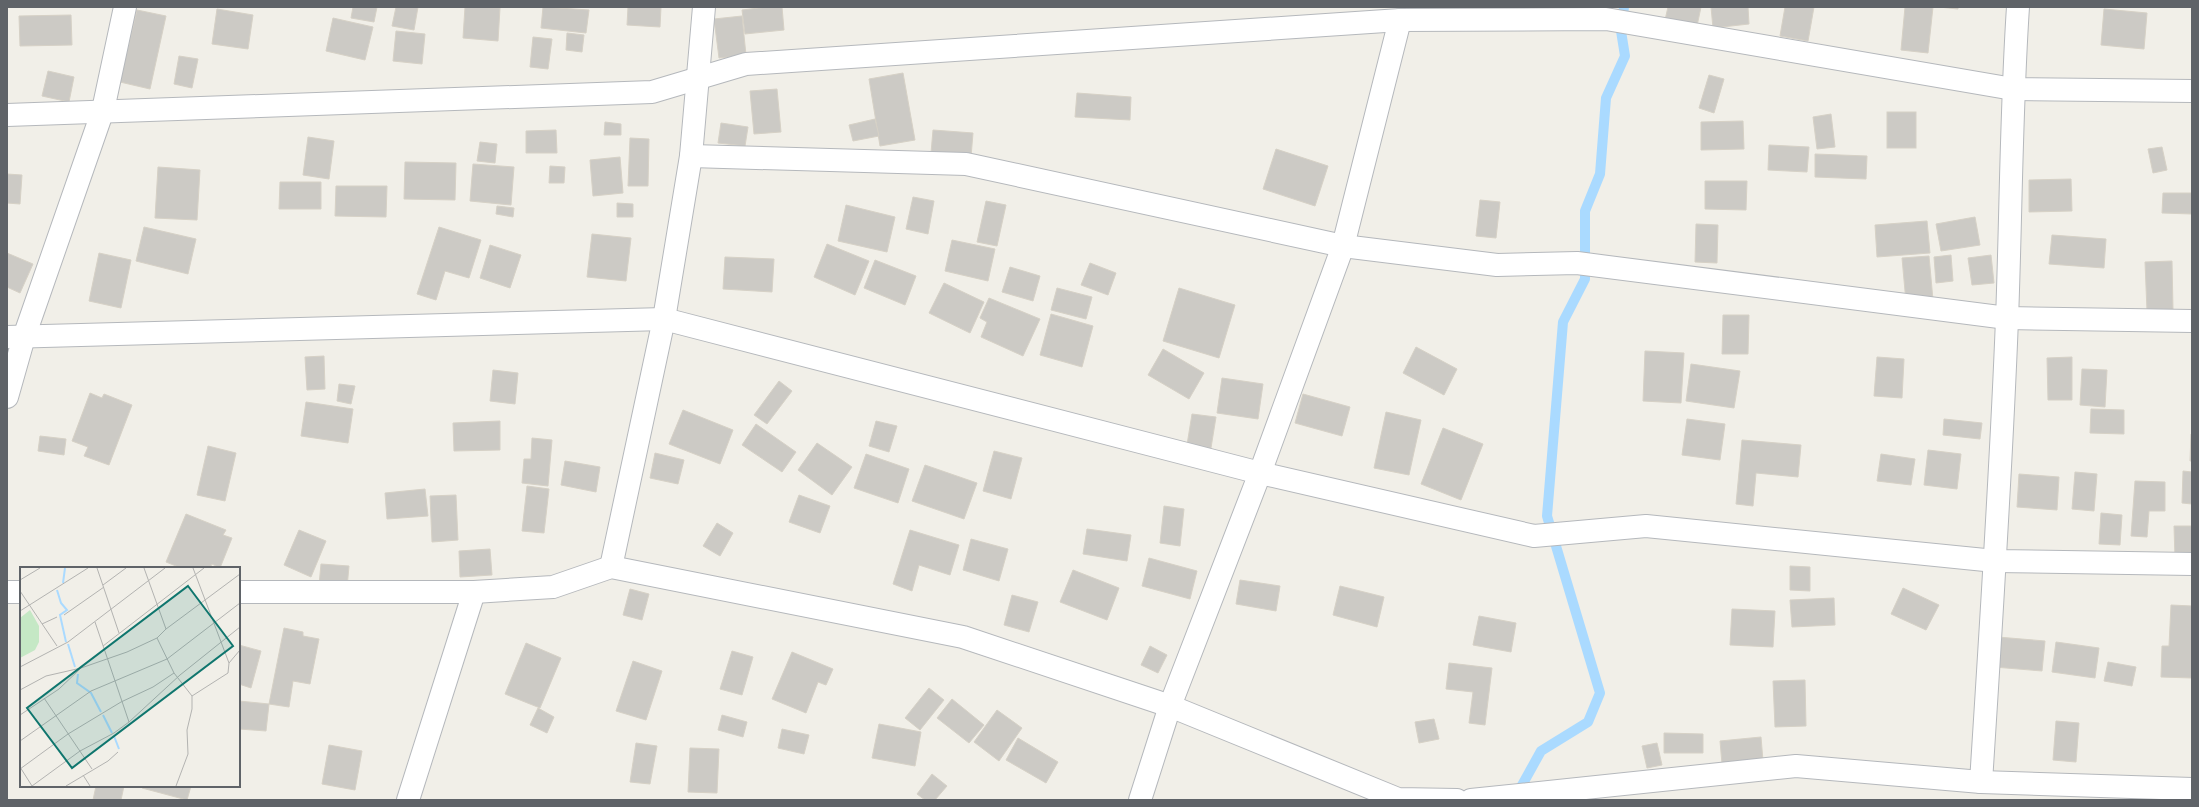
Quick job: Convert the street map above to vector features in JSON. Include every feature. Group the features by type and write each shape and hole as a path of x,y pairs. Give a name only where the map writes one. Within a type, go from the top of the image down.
{"street":[{"path":"7,397 16,337 103,110 125,7"},
{"path":"611,567 664,319 691,156 704,7"},
{"path":"1981,782 1995,561 2007,318 2013,89 2018,7"},
{"path":"7,115 103,110 652,92 746,64 1400,20 1606,19 2013,89 2192,91"},
{"path":"1140,800 1170,706 1260,473 1343,246 1400,20"},
{"path":"691,156 966,164 1343,246 1497,265 1577,263 2007,318 2192,321"},
{"path":"16,337 664,319 1260,473 1534,536 1646,526 1995,561 2192,564"},
{"path":"240,592 474,592 554,587 611,567 963,637 1170,706 1398,799 1457,800"},
{"path":"7,592 20,592"},
{"path":"408,800 474,592"},
{"path":"1471,800 1796,766 1981,782 2192,789"}],"building":[{"path":"353,7 377,7 374,22 351,18"},
{"path":"396,7 418,7 414,30 392,26"},
{"path":"465,7 500,8 498,41 463,38"},
{"path":"543,7 589,10 586,33 541,28"},
{"path":"628,7 661,7 660,27 627,25"},
{"path":"782,7 784,30 745,34 742,10"},
{"path":"1668,7 1701,7 1697,26 1665,20"},
{"path":"1711,7 1748,7 1749,24 1713,28"},
{"path":"1785,7 1814,7 1808,41 1780,36"},
{"path":"1905,7 1933,7 1928,53 1901,50"},
{"path":"1939,7 1958,7 1958,9"},
{"path":"217,9 253,15 248,49 212,44"},
{"path":"2104,9 2147,13 2144,49 2101,45"},
{"path":"137,10 166,16 150,89 120,82"},
{"path":"71,15 72,45 20,46 19,16"},
{"path":"742,16 746,55 719,58 714,19"},
{"path":"333,18 373,27 365,60 326,51"},
{"path":"396,31 425,34 422,64 393,61"},
{"path":"567,33 584,35 582,52 566,50"},
{"path":"533,37 552,39 548,69 530,67"},
{"path":"179,56 198,59 192,88 174,84"},
{"path":"48,71 74,77 69,102 42,96"},
{"path":"903,73 915,140 880,146 869,79"},
{"path":"1709,75 1724,79 1714,113 1699,108"},
{"path":"777,89 781,132 754,134 750,91"},
{"path":"1077,93 1131,97 1130,120 1075,117"},
{"path":"1887,112 1916,112 1916,148 1887,148"},
{"path":"1831,114 1835,147 1817,149 1813,117"},
{"path":"875,119 879,136 853,141 849,125"},
{"path":"1743,121 1744,149 1701,150 1701,122"},
{"path":"605,122 621,124 621,135 604,135"},
{"path":"721,123 748,127 745,146 718,143"},
{"path":"556,130 557,153 526,153 526,131"},
{"path":"933,130 973,133 971,157 931,153"},
{"path":"308,137 334,141 329,179 303,175"},
{"path":"630,138 649,139 648,186 628,186"},
{"path":"480,142 497,144 495,163 477,161"},
{"path":"1769,145 1809,147 1807,172 1768,170"},
{"path":"2162,147 2167,170 2153,173 2148,149"},
{"path":"1276,149 1328,166 1315,206 1263,189"},
{"path":"1815,154 1867,156 1866,179 1815,177"},
{"path":"620,157 623,193 593,196 590,160"},
{"path":"405,162 456,163 455,200 404,199"},
{"path":"473,164 514,167 511,205 470,201"},
{"path":"550,166 565,167 564,183 549,183"},
{"path":"158,167 200,170 197,220 155,218"},
{"path":"7,174 22,175 20,204 7,203"},
{"path":"2071,179 2072,211 2029,212 2029,180"},
{"path":"1705,181 1747,181 1746,210 1705,209"},
{"path":"280,182 321,182 321,209 279,209"},
{"path":"336,186 387,186 386,217 335,216"},
{"path":"2163,193 2192,193 2192,214 2162,213"},
{"path":"913,197 934,201 928,234 906,229"},
{"path":"1480,200 1500,202 1496,238 1476,236"},
{"path":"986,201 1006,205 997,246 977,242"},
{"path":"617,203 633,204 633,217 617,217"},
{"path":"846,205 895,217 887,252 838,241"},
{"path":"497,206 514,208 513,217 496,214"},
{"path":"1975,217 1980,245 1941,251 1936,224"},
{"path":"1927,221 1930,253 1877,257 1875,225"},
{"path":"1696,224 1718,225 1717,263 1695,262"},
{"path":"144,227 196,239 188,274 136,261"},
{"path":"439,227 481,240 469,278 445,271 436,300 417,294"},
{"path":"592,234 631,238 626,281 587,277"},
{"path":"2052,235 2106,239 2104,268 2049,264"},
{"path":"952,240 995,249 988,281 945,271"},
{"path":"827,244 869,261 855,295 814,277"},
{"path":"490,245 521,255 510,288 480,278"},
{"path":"7,253 33,264 20,293 7,287"},
{"path":"99,253 131,260 121,308 89,301"},
{"path":"1951,255 1953,281 1936,283 1934,257"},
{"path":"1991,255 1994,283 1972,285 1968,258"},
{"path":"1929,256 1933,300 1906,302 1902,258"},
{"path":"725,257 774,259 772,292 723,289"},
{"path":"875,260 916,276 905,305 864,288"},
{"path":"2172,261 2173,310 2147,311 2145,262"},
{"path":"1090,263 1116,273 1108,295 1081,285"},
{"path":"1010,267 1040,276 1033,301 1002,292"},
{"path":"944,283 984,302 970,333 929,313"},
{"path":"1057,288 1092,297 1086,319 1051,310"},
{"path":"1179,288 1235,305 1219,358 1163,341"},
{"path":"989,298 1040,319 1023,356 981,337 987,322 980,318"},
{"path":"1051,314 1093,326 1082,367 1040,355"},
{"path":"1723,315 1749,315 1748,354 1722,354"},
{"path":"1416,347 1457,369 1444,395 1403,373"},
{"path":"1163,349 1204,373 1189,399 1148,375"},
{"path":"1645,351 1684,353 1681,403 1643,401"},
{"path":"324,356 325,389 307,390 305,357"},
{"path":"1877,357 1904,359 1902,398 1874,396"},
{"path":"2072,357 2072,400 2048,400 2047,358"},
{"path":"1691,364 1740,371 1734,408 1686,401"},
{"path":"2082,369 2107,370 2105,407 2080,405"},
{"path":"493,370 518,373 515,404 490,401"},
{"path":"1222,378 1263,384 1258,419 1217,413"},
{"path":"779,381 792,391 767,424 754,415"},
{"path":"339,384 355,386 351,404 337,401"},
{"path":"90,393 102,398 104,394 132,405 109,465 84,456 88,447 72,441"},
{"path":"1303,394 1350,407 1342,436 1295,423"},
{"path":"306,402 353,409 348,443 301,436"},
{"path":"2091,409 2124,410 2124,434 2090,433"},
{"path":"683,410 733,430 720,464 669,444"},
{"path":"1386,412 1421,420 1409,475 1374,468"},
{"path":"1192,414 1216,417 1210,454 1186,451"},
{"path":"1687,419 1725,424 1720,460 1682,455"},
{"path":"1944,419 1982,423 1980,439 1943,435"},
{"path":"500,421 500,450 454,451 453,423"},
{"path":"876,421 897,426 889,452 869,446"},
{"path":"756,424 796,452 782,472 742,445"},
{"path":"1443,428 1483,444 1461,500 1421,484"},
{"path":"2191,434 2192,461 2190,461"},
{"path":"40,436 66,439 64,455 38,451"},
{"path":"532,438 552,440 548,486 522,483 524,459 531,459"},
{"path":"1742,440 1801,445 1798,477 1756,473 1753,506 1736,504"},
{"path":"817,443 852,467 832,495 798,470"},
{"path":"208,446 236,453 225,501 197,495"},
{"path":"1928,450 1961,454 1957,489 1924,485"},
{"path":"994,451 1022,458 1011,499 983,491"},
{"path":"655,453 684,460 678,484 650,478"},
{"path":"866,454 909,469 898,503 854,488"},
{"path":"1881,454 1915,459 1911,485 1877,481"},
{"path":"565,461 600,467 596,492 561,485"},
{"path":"925,465 977,483 964,519 912,501"},
{"path":"2183,471 2192,472 2192,504 2182,503"},
{"path":"2075,472 2097,474 2094,511 2072,509"},
{"path":"2019,474 2059,477 2057,510 2017,507"},
{"path":"2135,481 2165,482 2165,511 2149,511 2147,537 2131,536"},
{"path":"527,486 549,489 544,533 522,531"},
{"path":"425,489 428,516 387,519 385,493"},
{"path":"456,495 458,540 432,542 430,496"},
{"path":"799,495 830,506 820,533 789,522"},
{"path":"1164,506 1184,509 1180,546 1160,543"},
{"path":"2101,513 2122,515 2120,545 2099,544"},
{"path":"186,514 226,530 223,535 232,538 220,567 212,564 210,567 178,567 166,562"},
{"path":"717,523 733,533 720,556 703,546"},
{"path":"2174,526 2192,526 2192,558 2175,559"},
{"path":"1087,529 1131,535 1127,561 1083,554"},
{"path":"299,530 326,541 311,577 284,565"},
{"path":"910,530 959,545 950,575 919,565 912,591 893,584"},
{"path":"971,539 1008,549 999,581 963,570"},
{"path":"490,549 492,575 460,577 459,551"},
{"path":"1149,558 1197,571 1190,599 1142,586"},
{"path":"321,564 349,566 347,588 319,585"},
{"path":"1790,566 1810,567 1810,591 1790,590"},
{"path":"1073,570 1119,588 1107,620 1060,602"},
{"path":"1240,580 1280,586 1276,611 1236,604"},
{"path":"1340,586 1384,597 1377,627 1333,615"},
{"path":"1903,588 1939,605 1926,630 1891,614"},
{"path":"630,589 649,594 642,620 623,615"},
{"path":"1012,595 1038,602 1029,632 1004,625"},
{"path":"1834,598 1835,625 1792,627 1790,600"},
{"path":"2171,605 2192,606 2192,678 2161,677 2162,646 2169,646"},
{"path":"1732,609 1775,611 1773,647 1730,645"},
{"path":"1479,616 1516,623 1511,652 1473,645"},
{"path":"284,628 303,632 303,636 319,639 310,684 293,681 289,707 269,704"},
{"path":"1998,637 2045,641 2042,671 1994,667"},
{"path":"2056,642 2099,648 2095,678 2052,672"},
{"path":"526,643 561,658 540,708 505,694"},
{"path":"240,645 261,651 251,688 240,684"},
{"path":"1150,646 1167,655 1158,673 1141,665"},
{"path":"732,651 753,657 742,695 720,689"},
{"path":"792,652 833,669 826,685 818,682 806,713 772,699"},
{"path":"633,661 662,671 646,720 616,711"},
{"path":"2108,662 2136,667 2132,686 2104,681"},
{"path":"1449,663 1492,668 1485,725 1469,723 1473,692 1446,689"},
{"path":"1805,680 1806,726 1775,727 1773,681"},
{"path":"929,688 944,700 920,730 905,718"},
{"path":"952,699 984,725 969,743 937,718"},
{"path":"240,701 269,704 266,731 240,729"},
{"path":"538,708 554,717 547,733 530,725"},
{"path":"997,710 1022,728 999,761 974,742"},
{"path":"722,715 747,722 743,737 718,730"},
{"path":"1434,719 1439,739 1419,743 1415,722"},
{"path":"2056,721 2079,723 2076,762 2053,760"},
{"path":"879,724 921,732 915,766 872,758"},
{"path":"782,729 809,735 804,754 778,748"},
{"path":"1664,733 1703,734 1703,753 1664,753"},
{"path":"1761,737 1763,761 1722,764 1720,741"},
{"path":"1018,738 1058,762 1046,783 1006,760"},
{"path":"636,743 657,746 650,784 630,782"},
{"path":"1657,743 1662,765 1647,768 1642,746"},
{"path":"329,745 362,751 355,790 322,784"},
{"path":"690,748 719,749 717,793 688,792"},
{"path":"932,774 947,786 935,800 925,800 917,794"},
{"path":"96,787 124,787 121,800 93,800"},
{"path":"142,787 191,787 187,800"}],"waterway":[{"path":"1516,796 1541,751 1588,722 1600,693 1547,516 1563,322 1585,279 1585,211 1600,174 1606,98 1625,56 1621,31 1624,7"}]}
